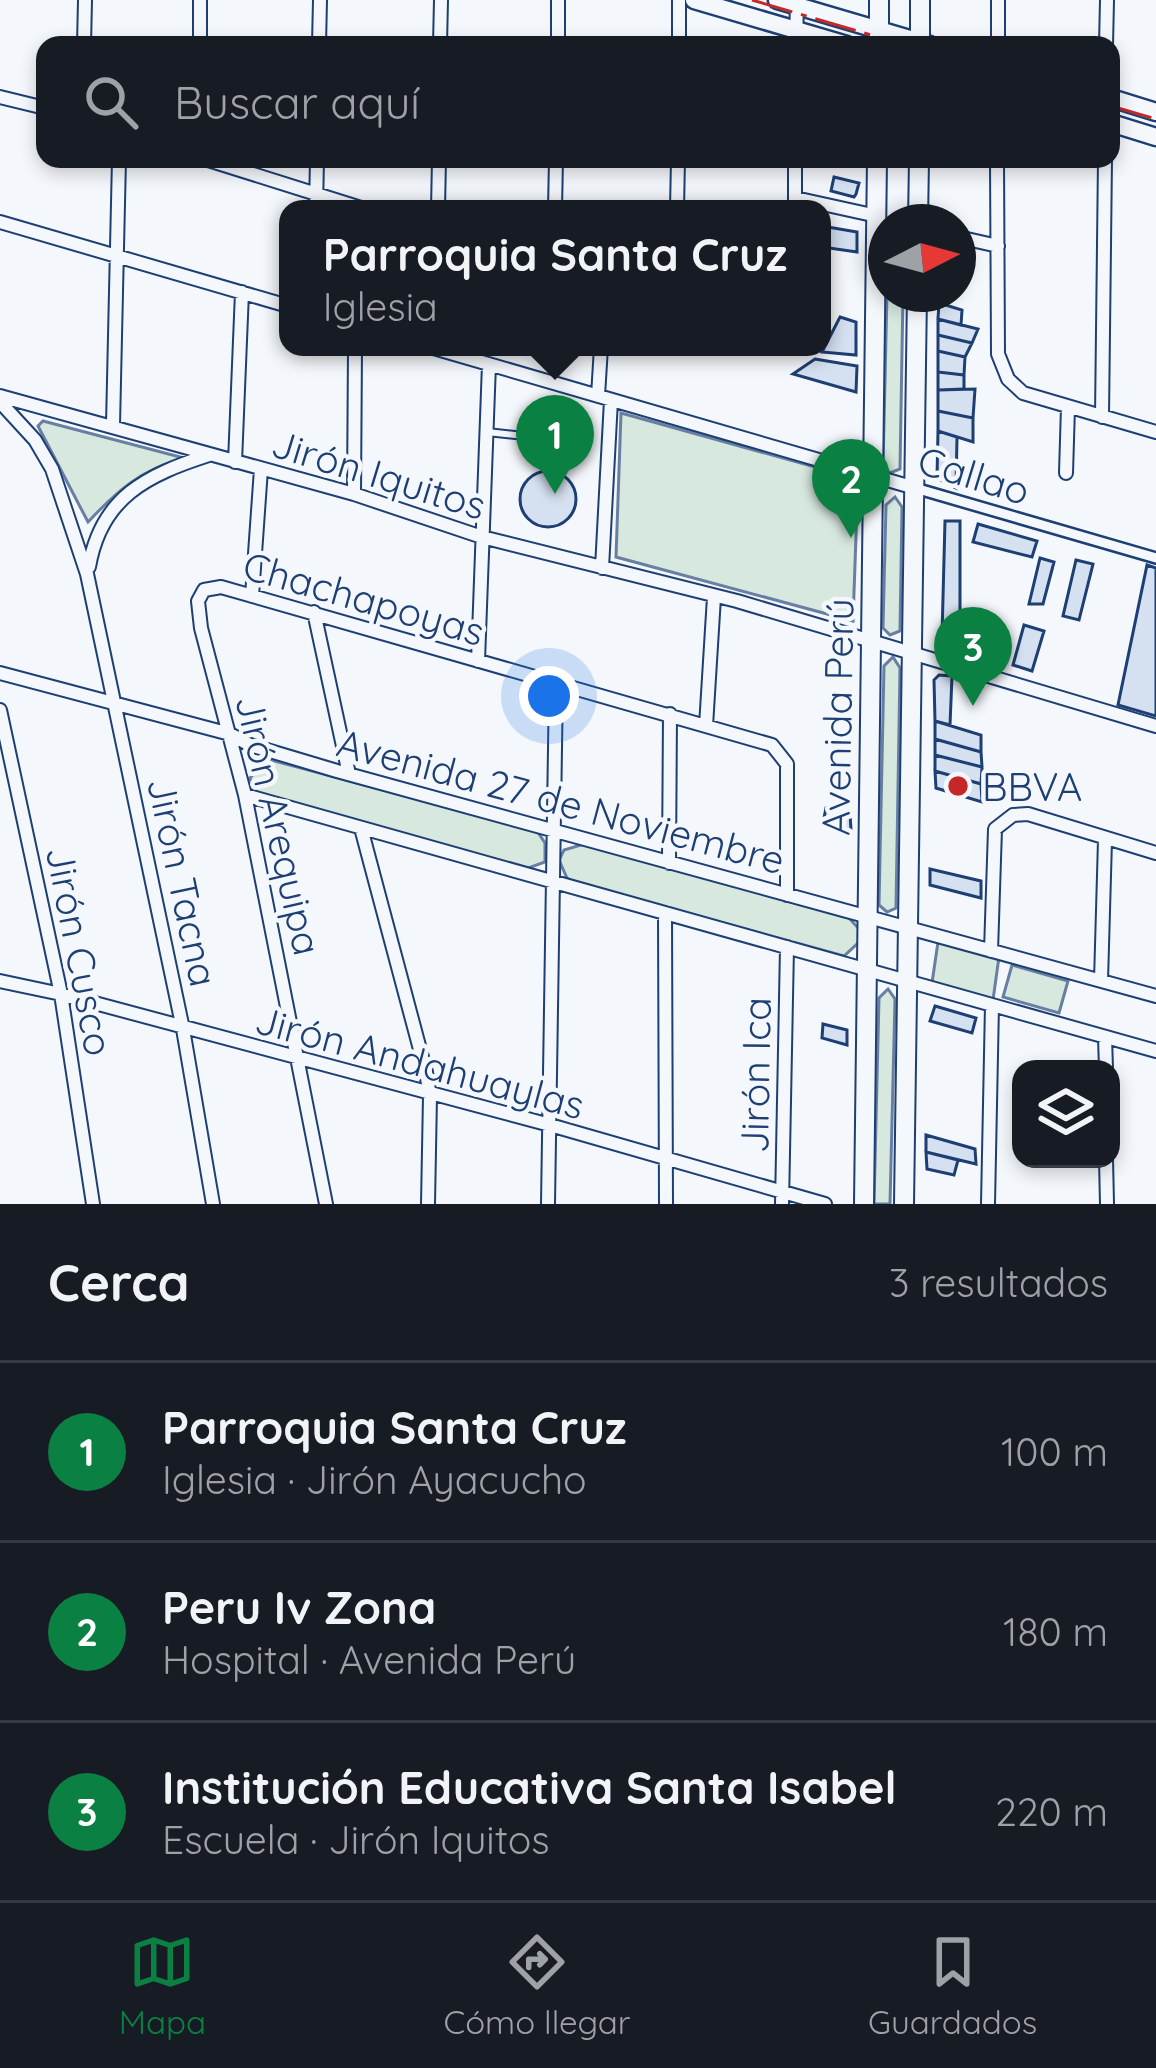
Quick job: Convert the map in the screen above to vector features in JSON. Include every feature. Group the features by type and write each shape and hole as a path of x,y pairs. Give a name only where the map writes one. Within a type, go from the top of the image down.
{"main road":[{"path":"694,0 791,36"},
{"path":"777,0 797,3 874,36"},
{"path":"879,0 879,36"},
{"path":"920,0 922,36"},
{"path":"1120,101 1156,112"},
{"path":"1120,126 1156,137"},
{"name":"Avenida Perú","path":"877,168 877,204"},
{"path":"918,204 919,168"},
{"name":"Avenida Perú","path":"864,1204 876,312"},
{"name":"Avenida Perú","path":"904,1204 917,312"}],"street":[{"path":"84,36 85,0"},
{"path":"200,0 200,36"},
{"path":"319,36 320,0"},
{"path":"440,0 440,36"},
{"path":"558,0 558,36"},
{"path":"679,0 680,36"},
{"path":"998,0 998,36"},
{"path":"1106,0 1106,36"},
{"path":"796,36 797,3"},
{"path":"0,97 36,106"},
{"path":"113,425 119,168"},
{"path":"228,168 311,200"},
{"path":"316,200 317,168"},
{"path":"438,200 439,168"},
{"path":"555,200 556,168"},
{"path":"677,200 678,168"},
{"path":"795,168 795,200"},
{"path":"998,168 998,354 1002,369 1016,387 1033,397 1156,432"},
{"path":"1102,416 1105,168"},
{"path":"831,209 868,215"},
{"path":"0,222 279,303"},
{"path":"976,240 998,246"},
{"path":"235,462 242,292"},
{"path":"355,356 355,494"},
{"name":"Callao","path":"461,356 1156,558"},
{"path":"602,356 602,568"},
{"path":"478,661 489,364"},
{"name":"Jirón Iquitos","path":"0,399 113,425 355,494 482,537 871,641 1156,726"},
{"name":"Jirón Tacna","path":"0,399 35,440 52,469 88,574 183,1029 213,1204"},
{"path":"1066,473 1068,406"},
{"path":"88,574 93,543 110,514 134,488 155,473 208,455"},
{"path":"252,596 261,470"},
{"name":"Chachapoyas","path":"199,601 204,590 221,587 772,745 787,764 787,895"},
{"path":"706,726 714,597"},
{"name":"Jirón Arequipa","path":"199,601 201,628 245,795 326,1204"},
{"path":"314,612 350,774"},
{"name":"Avenida 27 de Noviembre","path":"0,673 1156,996"},
{"path":"548,1204 556,683"},
{"name":"Jirón Cusco","path":"0,710 61,994 93,1204"},
{"path":"669,863 670,714"},
{"name":"Avenida 27 de Noviembre","path":"245,795 1156,1051"},
{"path":"991,951 995,829 1012,815 1028,814 1156,854"},
{"path":"361,828 430,1096 428,1204"},
{"path":"1102,981 1105,840"},
{"path":"665,913 666,1204"},
{"name":"Jirón Ica","path":"783,1198 787,947"},
{"name":"Jirón Andahuaylas","path":"0,981 550,1125 783,1198 825,1204"},
{"path":"988,1204 992,1005"},
{"path":"1106,1036 1106,1060"},
{"path":"1106,1168 1107,1204"}],"lane":[{"path":"487,432 572,441"}],"shaded area":[{"path":"887,312 903,312 900,469 890,473 883,466"},
{"path":"621,413 858,479 853,621 616,557"},
{"path":"43,421 184,458 131,482 88,522 38,426"},
{"path":"895,497 902,507 900,631 890,635 883,628 886,505"},
{"path":"893,657 900,668 896,908 887,912 879,905 884,666"},
{"path":"267,759 537,831 545,843 545,862 523,870 263,796 253,789 250,778"},
{"path":"584,844 849,918 859,929 859,942 844,956 573,882 559,860 564,850"},
{"path":"938,942 999,957 993,1000 932,983"},
{"path":"1012,965 1068,981 1059,1013 1003,997"},
{"path":"888,989 895,999 890,1204 874,1204 879,998"}],"building":[{"path":"834,177 859,183 854,197 831,191"},
{"path":"831,228 857,232 857,252 831,248"},
{"path":"938,312 962,312 961,325 938,319"},
{"path":"840,317 856,322 856,355 831,353 831,334"},
{"path":"938,319 978,329 972,343 938,335"},
{"path":"938,335 972,343 965,357 938,351"},
{"path":"938,351 965,357 964,375 938,372"},
{"path":"815,359 857,366 856,392 793,374"},
{"path":"938,372 964,375 964,389 938,390"},
{"path":"975,389 973,418 938,411 938,390"},
{"path":"938,411 973,418 973,442 938,431"},
{"path":"938,431 957,437 956,488 937,478"},
{"path":"548,471 568,479 576,499 568,519 548,527 528,519 520,499 528,479"},
{"path":"945,521 960,521 960,634 942,636"},
{"path":"978,524 1037,541 1032,557 973,542"},
{"path":"1040,558 1054,562 1043,604 1029,604"},
{"path":"1076,560 1093,564 1079,620 1063,616"},
{"path":"1147,565 1156,568 1156,716 1118,705"},
{"path":"1024,625 1044,631 1032,671 1013,665"},
{"path":"939,675 952,676 950,725 935,721 934,680"},
{"path":"935,721 981,735 981,752 935,739"},
{"path":"935,739 981,752 982,767 935,755"},
{"path":"935,755 982,767 981,784 935,771"},
{"name":"BBVA","path":"935,771 981,784 982,802 936,788"},
{"path":"826,808 850,814 851,830 823,823"},
{"path":"930,869 981,881 981,898 930,885"},
{"path":"935,1006 976,1018 972,1033 930,1021"},
{"path":"823,1024 847,1030 847,1045 822,1038"},
{"path":"926,1135 975,1149 976,1164 926,1152"},
{"path":"926,1152 958,1160 954,1175 927,1169"}],"power":[{"path":"752,0 874,36"},
{"path":"1120,109 1156,119"}],"place":[{"name":"Parroquia Santa Cruz","path":"555,494"},
{"name":"Peru Iv Zona","path":"851,538"},
{"name":"Institución Educativa Santa Isabel","path":"973,706"},
{"name":"BBVA","path":"958,786"}]}
